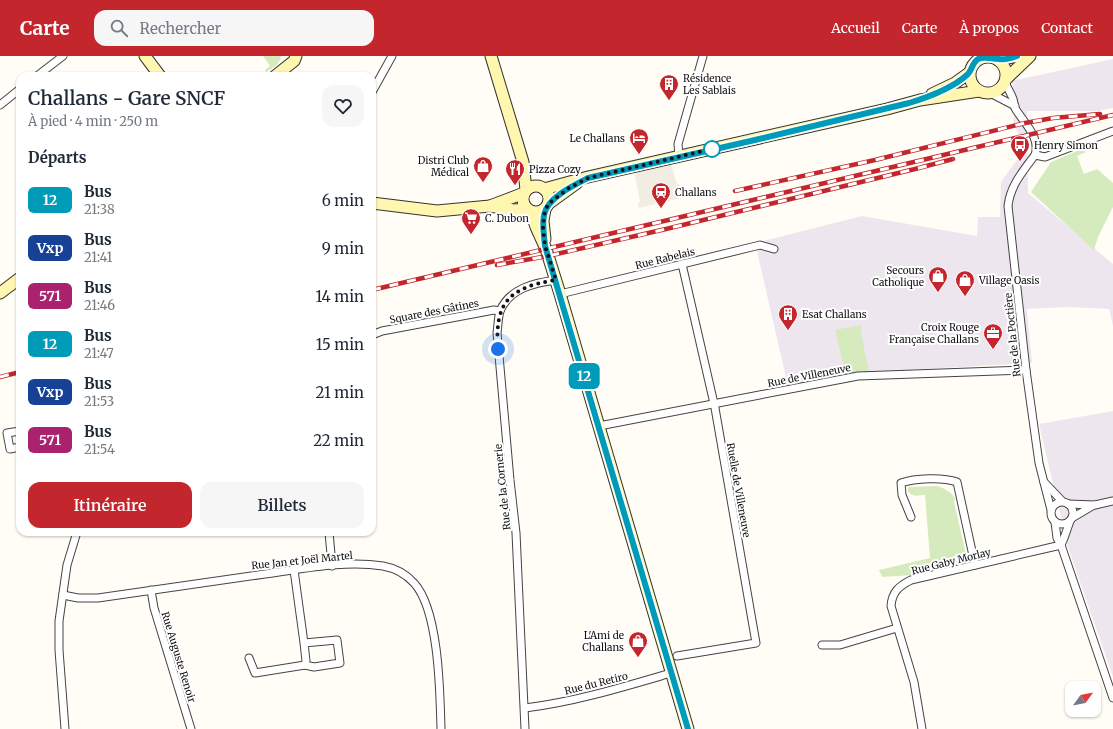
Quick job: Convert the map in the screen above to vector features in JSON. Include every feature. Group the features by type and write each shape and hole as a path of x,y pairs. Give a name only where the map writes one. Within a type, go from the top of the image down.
{"main road":[{"path":"145,56 157,72"},
{"path":"280,72 294,61 296,56"},
{"path":"491,56 523,162 525,191 522,201 528,210 545,246 556,280 688,729"},
{"path":"978,91 971,83 969,73 971,66 979,59 989,57 998,60 1018,56"},
{"path":"490,206 533,186 543,188 588,178 887,109 920,100 978,91 990,93 999,89 1030,56"},
{"path":"998,60 1005,68 1005,81"},
{"path":"920,100 944,89 969,73"},
{"path":"523,162 548,196 543,228 545,246"},
{"path":"376,203 438,211 490,206 514,210 528,210 539,213 569,188 588,178"},
{"path":"0,293 16,281"}],"street":[{"path":"42,72 63,56"},
{"path":"376,85 392,56"},
{"path":"679,156 678,144 703,56"},
{"path":"1005,81 1013,99 1014,106 1033,135 1037,149 1035,155 1045,157 1113,131"},
{"path":"0,105 16,92"},
{"path":"990,93 1014,106"},
{"name":"Rue de la Poctière","path":"1035,155 1012,188 1008,206 1026,370 1042,478 1051,510 1051,517 1055,522 1057,538 1113,698"},
{"name":"Rue Rabelais","path":"560,294 760,245 774,249"},
{"name":"Ruelle de Villeneuve","path":"677,656 756,643 714,404 682,264"},
{"path":"500,311 517,291 530,285 556,280"},
{"name":"Square des Gâtines","path":"376,333 494,310 500,311"},
{"name":"Rue de la Cornerie","path":"500,311 497,333 516,533 525,729"},
{"name":"Rue de Villeneuve","path":"599,426 858,376 1026,370"},
{"path":"16,432 7,433 10,449 16,448"},
{"path":"1042,478 1049,488 1073,509 1071,520 1060,545"},
{"path":"911,517 902,495 901,483 911,480 951,479 957,482 975,565"},
{"path":"1051,510 1056,503 1065,502 1095,505 1113,501"},
{"path":"1055,522 1061,524 1071,520 1095,505"},
{"path":"66,729 59,650 60,610 67,565 76,536"},
{"path":"329,536 332,566"},
{"name":"Rue Gaby Morlay","path":"922,729 914,682 891,606 895,592 902,585 912,580 1060,545"},
{"name":"Rue Jan et Joël Martel","path":"63,595 81,599 98,598 294,570 367,564 384,566 407,576 420,590 426,604 435,638 440,686 441,729"},
{"path":"294,570 304,643 305,665"},
{"name":"Rue Auguste Renoir","path":"151,590 154,608 191,729"},
{"path":"822,645 840,645 897,628"},
{"path":"249,658 255,673 305,665 314,667 340,663 338,640 304,643"},
{"name":"Rue du Retiro","path":"525,708 600,693 672,673"}],"shaded area":[{"path":"1113,59 1113,108 1098,111 1027,111 1028,193 1113,264 1113,326 1109,309 1068,307 1027,309 1032,363 851,373 788,386 755,243 862,216 977,236 978,217 1000,217 1001,182 1024,150 1013,121 1017,101 1011,81"},
{"path":"671,163 676,182 683,188 692,190 693,195 639,208 638,204 640,201 634,171"},
{"path":"1113,411 1113,677 1068,547 1039,424"}],"green space":[{"path":"263,56 281,56 278,64 266,72 265,70 270,66"},
{"path":"1084,148 1086,152 1077,156 1084,174 1097,169 1113,183 1113,207 1098,237 1094,250 1031,192 1051,162"},
{"path":"861,325 869,373 852,374 844,369 835,330"},
{"path":"938,486 948,491 955,498 954,502 966,554 969,554 969,558 965,561 913,575 882,577 879,570 930,558 925,495 912,495 908,491 908,487"}],"railway":[{"path":"735,191 875,160 1025,123 1053,118 1100,114"},
{"path":"376,289 1113,115"},
{"path":"497,265 548,256 666,229 953,159"},
{"path":"0,377 16,373"}],"bus line":[{"name":"12","path":"688,729 563,302 545,246 543,228 545,209 548,204 569,188 588,178 887,109 920,100 955,83 969,73 971,66 979,59 989,57 998,60 1017,56"}],"place":[{"name":"Résidence Les Sablais","path":"669,101"},
{"name":"Le Challans","path":"639,155"},
{"name":"Henry Simon","path":"1020,162"},
{"name":"Distri Club Médical","path":"483,183"},
{"name":"Pizza Cozy","path":"515,186"},
{"name":"Challans","path":"661,209"},
{"name":"C. Dubon","path":"471,235"},
{"name":"Secours Catholique","path":"938,293"},
{"name":"Village Oasis","path":"965,297"},
{"name":"Esat Challans","path":"788,331"},
{"name":"Croix Rouge Française Challans","path":"993,350"},
{"name":"L'Ami de Challans","path":"638,658"}],"route":[{"path":"498,349 498,320 500,311 507,301 517,291 530,285 556,280 545,246 543,228 545,209 548,204 569,188 588,178 716,148 712,149"}]}
